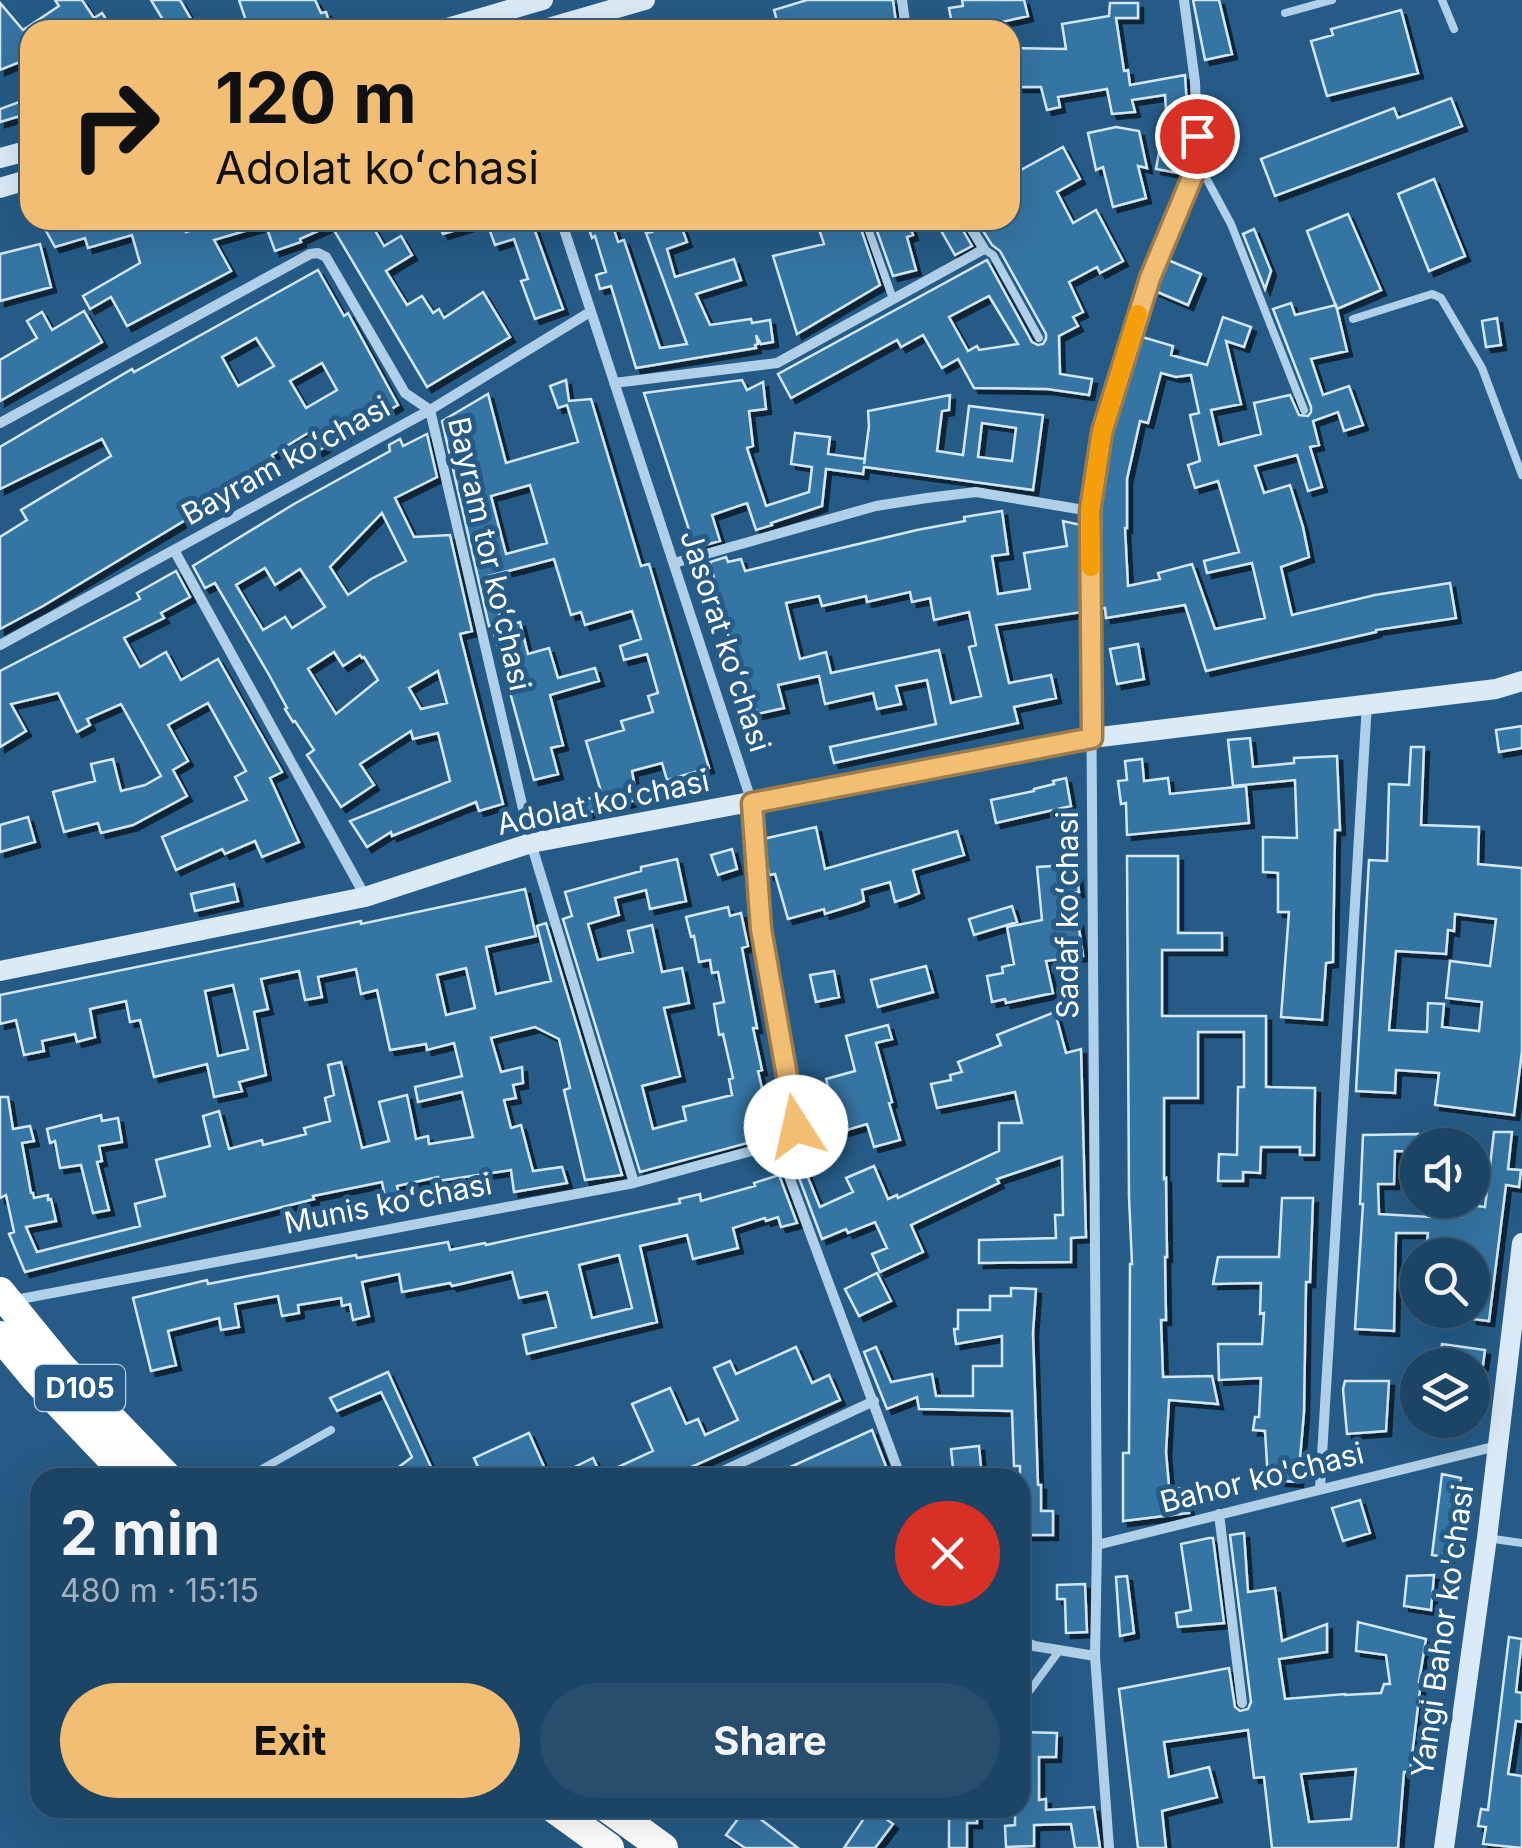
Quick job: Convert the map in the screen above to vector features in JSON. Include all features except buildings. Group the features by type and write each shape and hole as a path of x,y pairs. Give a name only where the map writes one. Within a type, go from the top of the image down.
{"highway":[{"name":"D105","path":"4,1297 62,1368 158,1468"},
{"name":"D105","path":"0,1336 121,1468"},
{"path":"568,1818 609,1848"},
{"path":"622,1818 663,1848"}],"street":[{"path":"474,20 543,0"},
{"path":"576,20 645,0"},
{"name":"Sadaf koʻchasi","path":"1109,1848 1095,1656 1090,511 1102,432 1124,354 1150,278 1198,163 1195,82 1184,0"},
{"name":"Jasorat koʻchasi","path":"563,230 752,803 761,929 796,1127 776,1144"},
{"path":"614,384 778,363 984,249 972,230"},
{"name":"Bayram tor koʻchasi","path":"0,424 310,254 326,257 405,394 430,410 531,843 634,1182"},
{"name":"Bayram koʻchasi","path":"0,644 430,410 590,312"},
{"path":"674,563 876,506 927,498 976,492 1090,511"},
{"path":"174,550 365,897"},
{"name":"Adolat koʻchasi","path":"0,971 365,897 531,843 1092,738 1496,689 1522,681"},
{"path":"1320,1489 1367,703"},
{"path":"776,1144 897,1468"},
{"name":"Munis koʻchasi","path":"4,1297 634,1182 776,1144"},
{"name":"Yangi Bahor ko'chasi","path":"1444,1848 1487,1538 1522,1243"},
{"path":"730,1468 874,1401"},
{"name":"Bahor ko'chasi","path":"1097,1545 1497,1446"},
{"path":"1219,1514 1242,1703"},
{"path":"1030,1644 1095,1656"}],"lane":[{"path":"1285,13 1332,0"},
{"path":"1442,0 1454,29"},
{"path":"1198,163 1231,224 1304,410"},
{"path":"869,230 893,299"},
{"path":"984,249 993,255 1038,338"},
{"path":"1353,319 1432,294 1441,298 1482,368 1522,475"},
{"path":"264,1468 331,1430"},
{"path":"1487,1538 1522,1543"},
{"path":"1030,1690 1060,1651"}],"slow traffic":[{"path":"1091,567 1090,511 1102,432 1138,314"}],"route":[{"path":"796,1127 761,929 752,803 1092,738 1090,511 1102,432 1150,278 1198,163 1197,136"}]}
